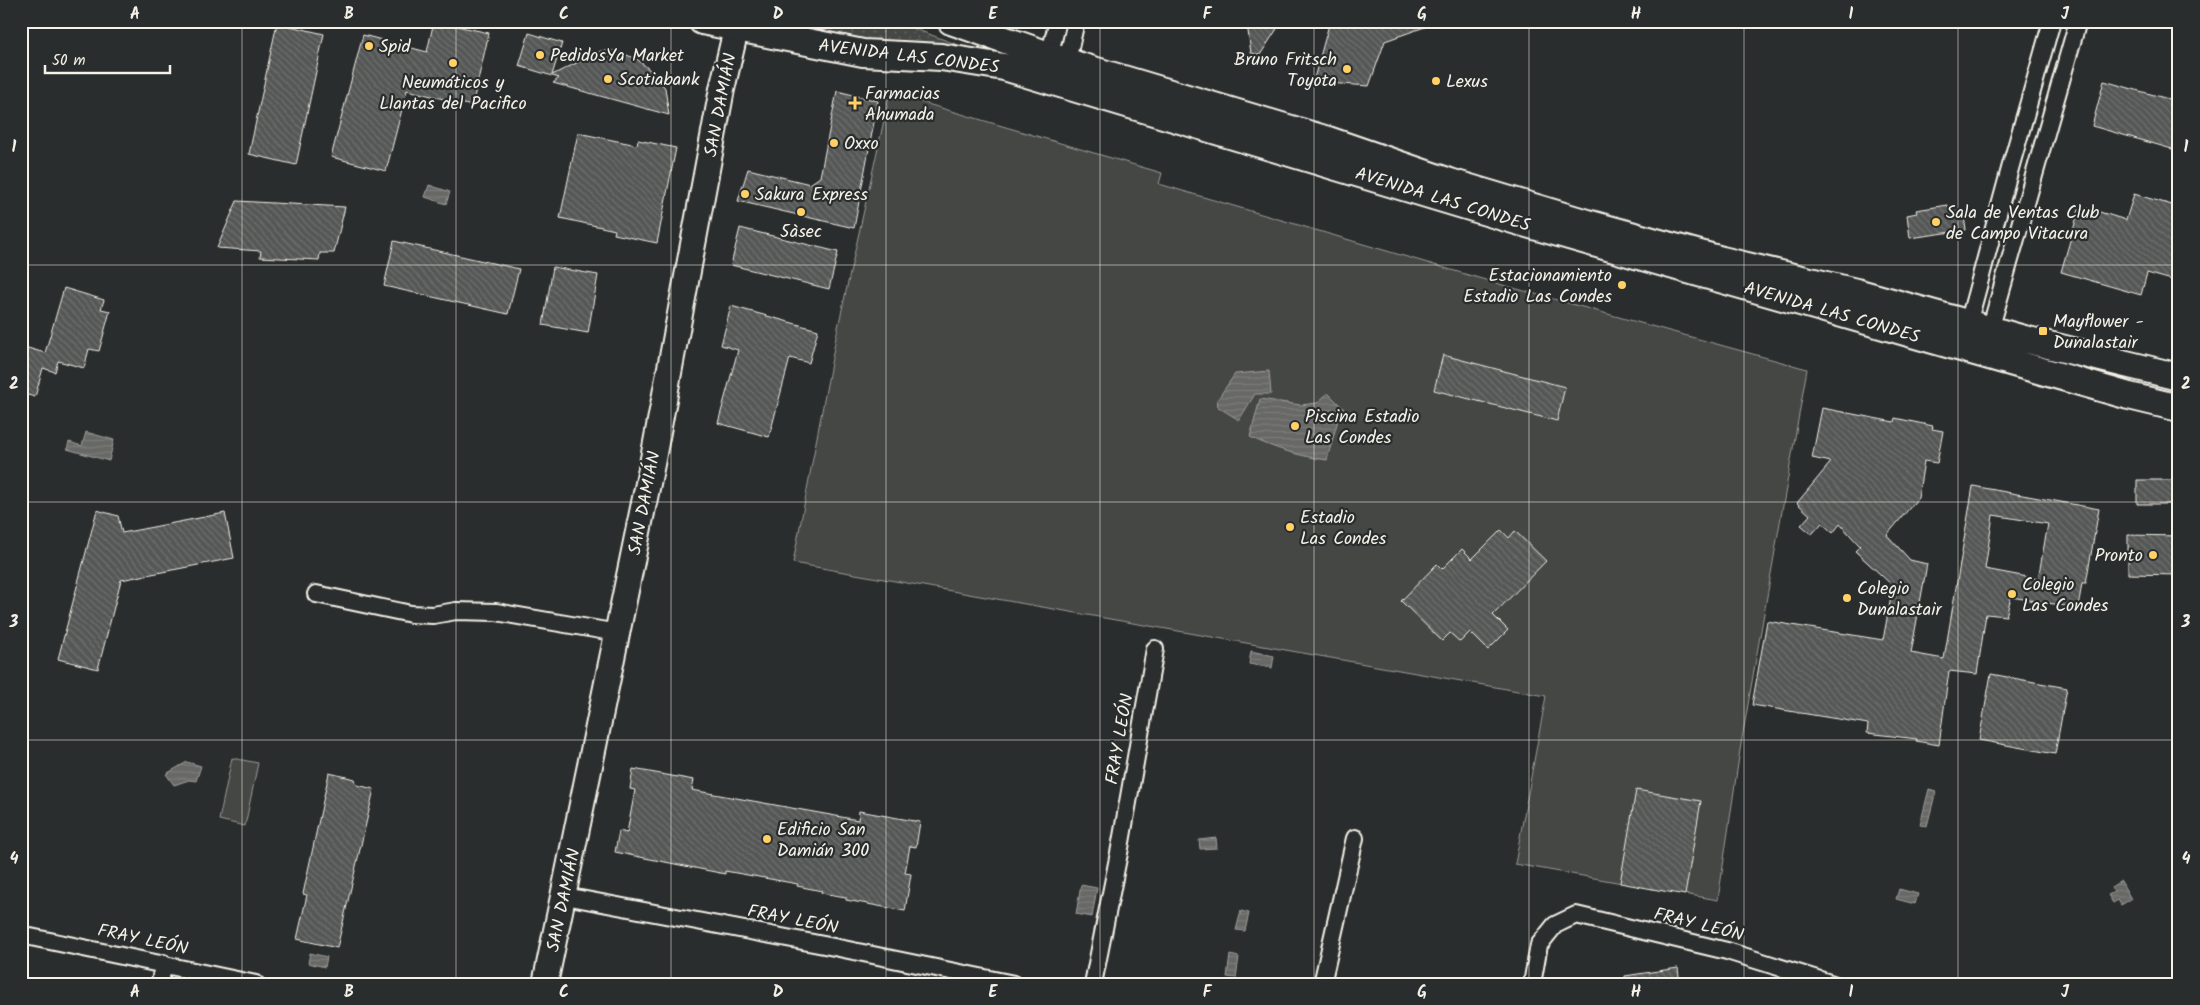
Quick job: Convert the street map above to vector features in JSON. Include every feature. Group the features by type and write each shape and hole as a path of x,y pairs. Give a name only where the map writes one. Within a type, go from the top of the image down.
{"main road":[{"name":"AVENIDA LAS CONDES","path":"702,21 798,32 863,53 941,57 1004,67 1506,218 2128,396 2179,408"},
{"name":"AVENIDA LAS CONDES","path":"951,21 1058,59 1328,140 1450,182 1568,217 1722,260 1856,292 1979,327 2179,377"},
{"name":"SAN DAMIÁN","path":"545,984 565,896 652,464 722,89 737,25"}],"street":[{"path":"1058,21 1058,59"},
{"path":"1058,59 1076,21"},
{"path":"1979,327 2011,165 2052,21"},
{"path":"1979,327 2035,171 2078,21"},
{"path":"2011,165 2035,171"},
{"path":"316,594 411,614 433,615 463,611 496,612 618,633"},
{"name":"FRAY LEÓN","path":"1093,984 1120,848 1155,649"},
{"path":"1322,984 1355,838"},
{"name":"FRAY LEÓN","path":"565,896 829,946 1014,984"},
{"name":"FRAY LEÓN","path":"1532,984 1540,945 1555,925 1576,915 1726,951 1833,984"},
{"name":"FRAY LEÓN","path":"21,935 163,963 256,984"},
{"path":"160,984 163,963"}],"shaded area":[{"path":"803,21 893,21 964,47 847,38 810,30"},
{"name":"Estadio Las Condes","path":"890,93 1162,173 1159,184 1499,284 1807,369 1740,750 1718,900 1515,864 1546,696 793,563 837,332"},
{"path":"429,185 450,192 446,204 425,197"},
{"path":"1269,371 1271,394 1255,394 1239,420 1218,407 1217,400 1235,374"},
{"name":"Piscina Estadio Las Condes","path":"1328,393 1344,409 1339,416 1327,460 1287,452 1250,437 1260,399 1301,405 1317,403"},
{"path":"86,432 114,440 109,461 67,449 69,442 82,446"},
{"path":"1251,651 1274,656 1272,668 1249,664"},
{"path":"232,758 258,763 245,826 219,820"},
{"path":"187,762 201,766 196,781 189,780 174,785 166,774"},
{"path":"1929,789 1936,791 1927,826 1920,825"},
{"path":"1216,838 1217,848 1200,849 1199,840"},
{"path":"2121,881 2131,899 2121,905 2118,900 2113,903 2108,895 2114,892 2111,887"},
{"path":"1081,885 1097,888 1092,917 1076,914"},
{"path":"1899,889 1918,894 1915,904 1896,899"},
{"path":"1241,911 1249,913 1245,931 1236,930"},
{"path":"310,953 327,957 325,967 308,963"},
{"path":"1230,955 1239,957 1236,978 1227,977"}],"building":[{"path":"434,21 489,33 472,106 407,90 386,171 331,157 363,35 427,52"},
{"path":"1241,21 1282,21 1260,55 1251,53 1248,31"},
{"path":"1330,21 1436,21 1436,23 1385,41 1369,86 1313,82"},
{"path":"277,23 324,34 296,165 249,154"},
{"name":"Scotiabank","path":"529,33 562,43 552,75 601,51 616,51 637,59 656,75 665,88 669,115 553,83 559,78 519,66"},
{"path":"2104,81 2179,102 2179,151 2092,126"},
{"path":"837,91 878,101 854,228 738,201 748,169 810,184 820,177"},
{"path":"578,133 637,145 638,140 676,148 657,243 614,234 615,230 560,218"},
{"path":"2134,194 2179,207 2179,282 2147,273 2141,295 2061,272 2080,206 2126,220"},
{"path":"237,201 345,207 334,253 320,253 319,260 260,257 261,251 217,248"},
{"name":"Sala de Ventas Club de Campo Vitacura","path":"1948,205 1949,212 1963,210 1966,230 1910,238 1907,215 1917,213 1916,210"},
{"path":"740,228 838,252 829,289 731,265"},
{"path":"394,241 519,269 508,314 384,286"},
{"path":"553,267 598,275 588,333 543,325"},
{"path":"64,288 104,300 101,309 110,311 99,351 89,349 84,368 58,361 55,372 43,368 35,397 21,393 21,346 45,353"},
{"path":"731,306 818,330 809,363 790,358 769,437 718,423 738,350 721,345"},
{"path":"1443,355 1565,387 1557,421 1434,390"},
{"path":"1822,408 1894,422 1895,418 1933,426 1932,429 1943,431 1937,463 1924,461 1918,498 1887,535 1910,560 1927,564 1911,653 1944,659 1973,486 2099,509 2086,583 2082,583 2078,608 2011,597 2006,616 1986,614 1977,674 1949,671 1939,745 1916,741 1917,739 1867,733 1868,724 1752,705 1767,621 1883,640 1893,586 1855,551 1860,546 1840,524 1833,533 1822,523 1812,534 1801,525 1810,515 1797,503 1831,462 1812,458","holes":["1993,515 2048,524 2038,579 1985,569"]},
{"path":"2137,480 2179,480 2179,504 2137,504"},
{"path":"97,510 118,516 122,533 225,513 234,558 121,580 98,669 58,659"},
{"path":"1501,530 1509,538 1515,531 1546,561 1493,615 1508,630 1488,650 1470,632 1460,642 1450,633 1442,641 1401,601 1437,564 1442,569 1462,549 1472,559"},
{"name":"Pronto","path":"2128,535 2179,536 2179,575 2128,574"},
{"path":"1991,674 2067,688 2055,754 1979,740"},
{"name":"Edificio San Damián 300","path":"633,769 694,780 692,790 858,820 859,811 920,822 916,847 910,846 905,873 911,874 905,911 846,900 846,897 821,893 822,891 797,886 798,884 725,871 725,874 615,852 619,831 627,833 635,790 630,789"},
{"path":"329,773 355,779 357,785 374,789 337,948 297,939 307,895 303,894"},
{"path":"1636,790 1701,801 1685,895 1620,883"},
{"path":"1678,968 1680,984 1625,984 1625,976"}],"place":[{"name":"Spid","path":"369,46"},
{"name":"PedidosYa Market","path":"540,55"},
{"name":"Neumáticos y Llantas del Pacifico","path":"453,63"},
{"name":"Bruno Fritsch Toyota","path":"1347,69"},
{"name":"Scotiabank","path":"608,79"},
{"name":"Lexus","path":"1436,81"},
{"name":"Farmacias Ahumada","path":"855,103"},
{"name":"Oxxo","path":"834,143"},
{"name":"Sakura Express","path":"745,194"},
{"name":"5àsec","path":"801,212"},
{"name":"Sala de Ventas Club de Campo Vitacura","path":"1936,222"},
{"name":"Estacionamiento Estadio Las Condes","path":"1622,285"},
{"name":"Mayflower - Dunalastair","path":"2043,331"},
{"name":"Piscina Estadio Las Condes","path":"1295,426"},
{"name":"Estadio Las Condes","path":"1290,527"},
{"name":"Pronto","path":"2153,555"},
{"name":"Colegio Las Condes","path":"2012,594"},
{"name":"Colegio Dunalastair","path":"1847,598"},
{"name":"Edificio San Damián 300","path":"767,839"}]}
